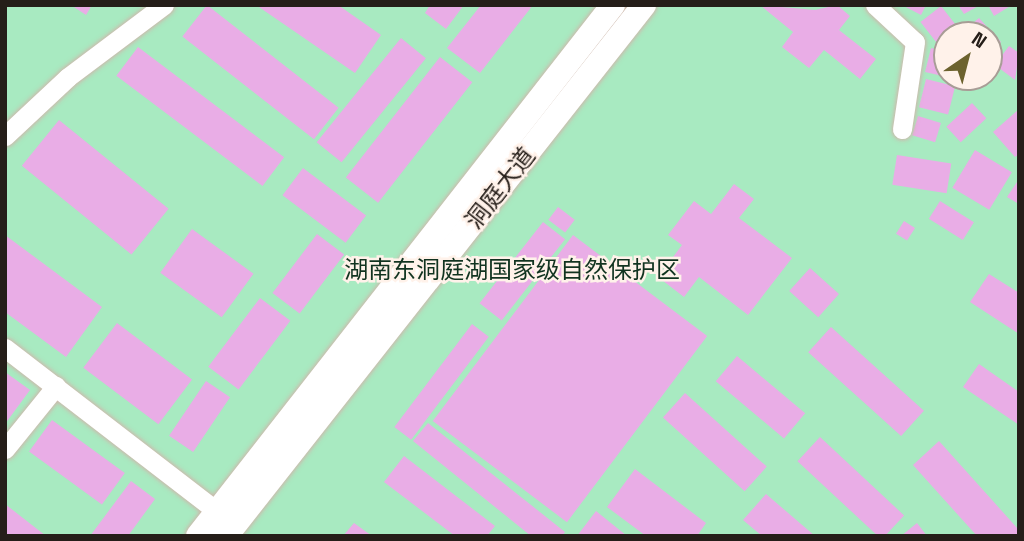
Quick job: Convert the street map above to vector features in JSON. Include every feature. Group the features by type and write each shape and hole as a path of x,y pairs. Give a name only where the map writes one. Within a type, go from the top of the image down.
{"main road":[{"name":"洞庭大道","path":"198,536 613,5"},
{"name":"洞庭大道","path":"226,536 644,5"}],"street":[{"path":"5,136 68,77 164,5"},
{"path":"875,5 915,42 902,129"},
{"path":"5,348 217,511"},
{"path":"5,449 55,386"}],"green space":[{"name":"湖南东洞庭湖国家级自然保护区","path":"5,5 1019,5 1019,536 5,536"}],"building":[{"path":"71,5 92,5 86,15"},
{"path":"207,5 339,108 314,139 182,37"},
{"path":"256,5 338,5 381,35 355,73"},
{"path":"430,5 464,5 446,29 425,13"},
{"path":"481,5 533,5 480,73 447,48"},
{"path":"760,5 815,10 837,5 850,16 839,30 876,59 860,79 824,50 809,68 782,47 793,32"},
{"path":"902,5 926,5 921,15"},
{"path":"958,5 980,5 964,14"},
{"path":"988,5 1012,5 994,16"},
{"path":"941,6 953,21 933,21 933,38 921,22"},
{"path":"401,38 426,58 342,162 317,142"},
{"path":"1009,46 1019,53 1015,80 1003,71 1003,54"},
{"path":"138,47 284,157 262,186 116,76"},
{"path":"931,48 933,48 933,74 925,72"},
{"path":"440,57 472,82 378,203 346,178"},
{"path":"926,79 933,81 933,91 954,91 948,114 919,107"},
{"path":"972,103 986,118 961,142 946,127"},
{"path":"1019,109 1019,154 1015,157 993,132"},
{"path":"918,116 941,123 935,142 912,135"},
{"path":"59,120 169,209 131,255 22,166"},
{"path":"975,150 1012,172 989,210 952,188"},
{"path":"897,155 951,164 947,193 892,185"},
{"path":"303,168 366,216 346,243 283,195"},
{"path":"1019,179 1019,204 1007,197"},
{"path":"734,184 754,199 739,218 792,258 748,315 699,277 684,297 658,277 682,245 668,235 694,201 711,214"},
{"path":"940,201 974,222 963,240 929,219"},
{"path":"558,207 575,220 565,232 548,220"},
{"path":"904,221 915,228 907,241 896,234"},
{"path":"543,222 565,239 502,320 480,303"},
{"path":"192,229 253,274 222,317 160,273"},
{"path":"317,234 344,254 300,314 272,293"},
{"path":"5,235 102,307 66,357 5,312"},
{"path":"573,235 707,336 567,522 433,421"},
{"path":"810,268 839,294 818,317 789,291"},
{"path":"989,274 1019,293 1019,334 970,302"},
{"path":"260,298 290,321 239,390 208,367"},
{"path":"117,323 192,380 158,424 83,368"},
{"path":"472,324 489,337 411,440 394,427"},
{"path":"831,327 924,411 901,436 808,352"},
{"path":"737,356 805,413 784,438 716,381"},
{"path":"979,364 1019,392 1019,425 963,387"},
{"path":"5,372 30,390 5,424"},
{"path":"206,381 230,397 193,452 169,436"},
{"path":"685,393 767,467 745,491 663,418"},
{"path":"52,420 125,473 102,504 29,452"},
{"path":"428,423 565,532 562,536 531,536 413,441"},
{"path":"820,437 904,515 885,536 878,536 797,461"},
{"path":"939,441 1019,530 1019,536 977,536 913,465"},
{"path":"404,456 495,526 487,536 455,536 384,482"},
{"path":"635,469 706,523 697,536 646,536 607,507"},
{"path":"131,481 155,499 128,536 90,536"},
{"path":"766,494 815,536 762,536 743,520"},
{"path":"5,504 46,536 5,536"},
{"path":"596,511 627,536 577,536"},
{"path":"354,523 372,536 343,536"},
{"path":"917,523 927,536 901,536"}]}
